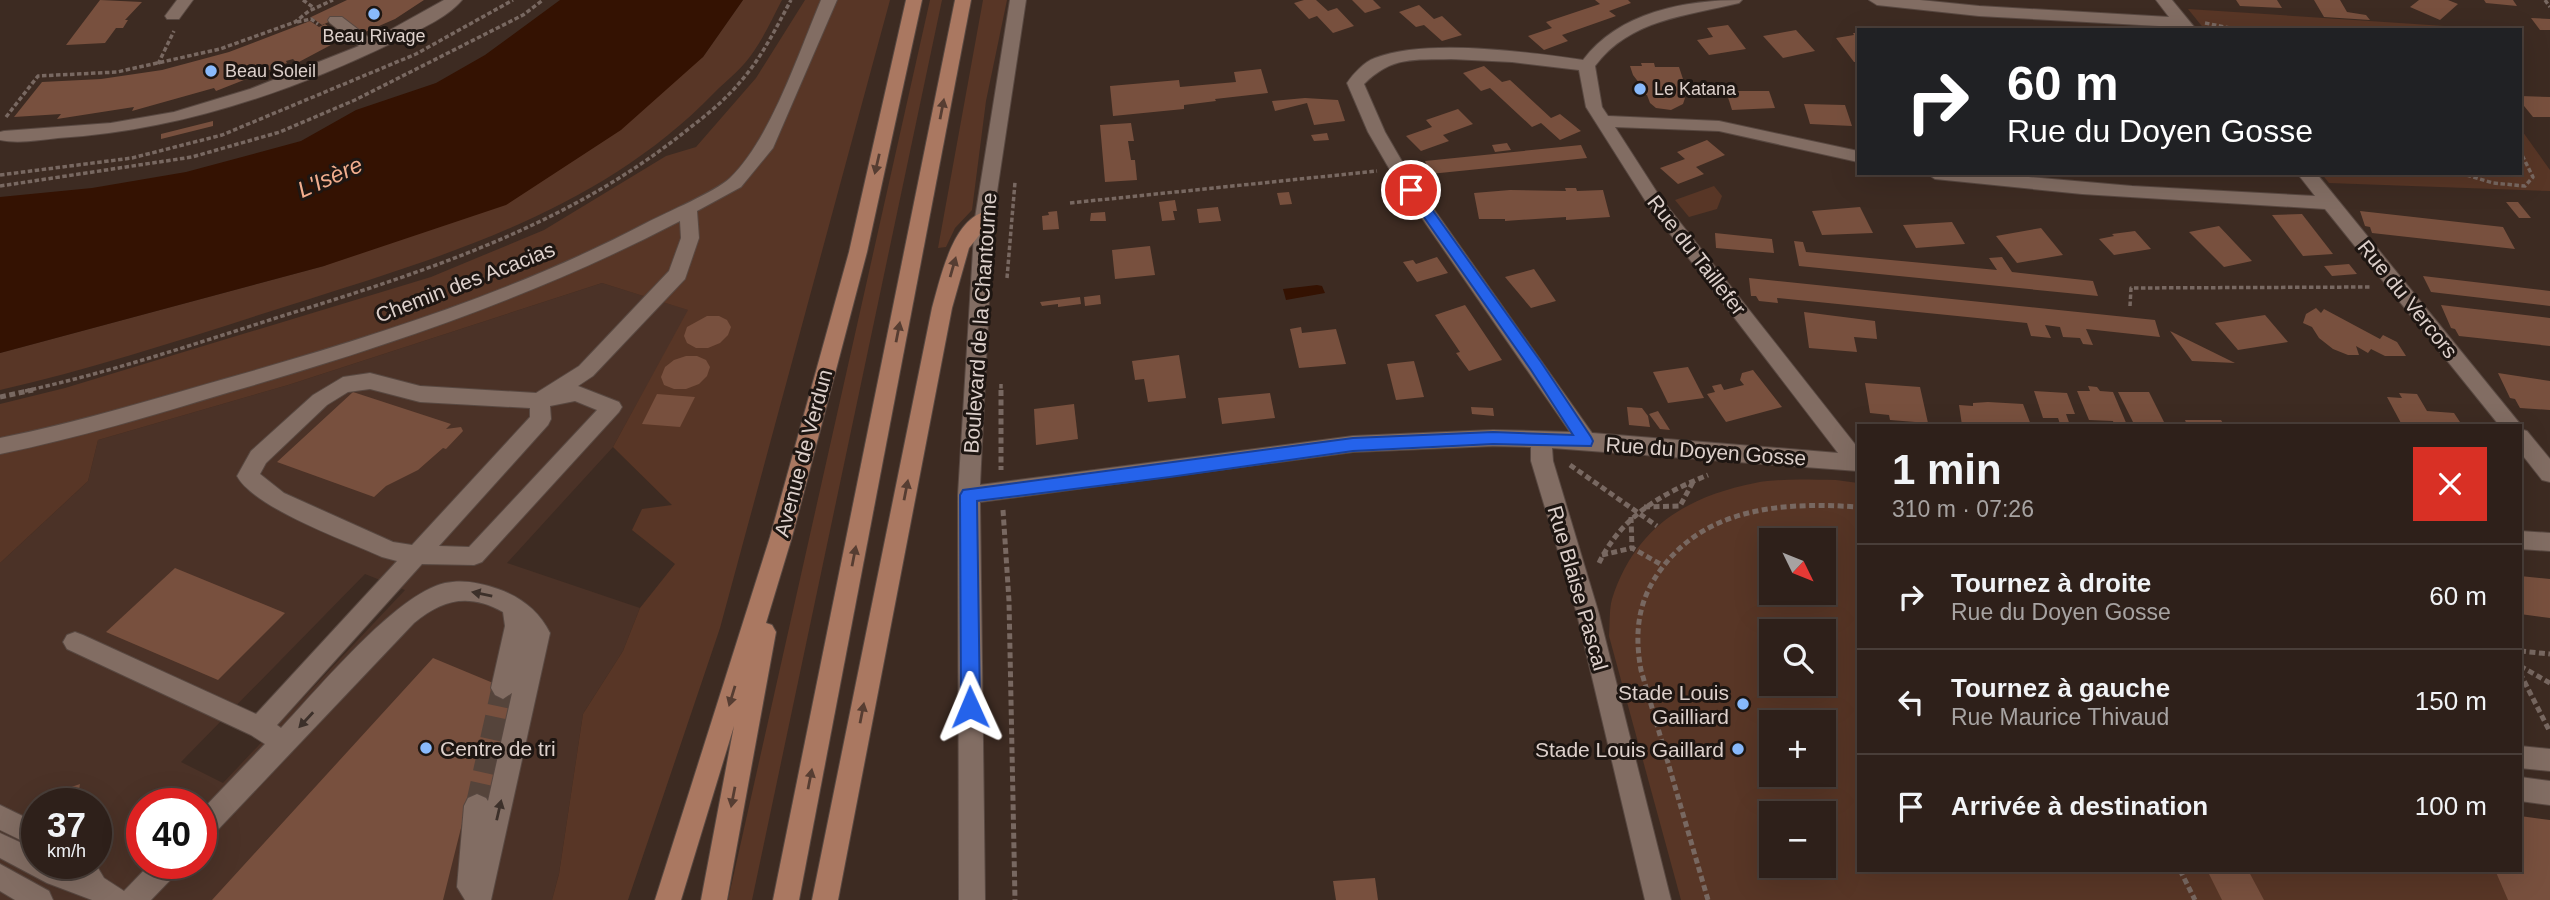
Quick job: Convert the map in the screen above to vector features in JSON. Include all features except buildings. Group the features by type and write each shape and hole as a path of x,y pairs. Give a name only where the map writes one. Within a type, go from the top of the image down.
{"main road":[{"name":"Avenue de Verdun","path":"668,900 781,537 858,252 912,0"},
{"path":"788,900 963,0"},
{"path":"825,900 942,308 959,246 969,231 984,218"},
{"path":"714,900 781,537"}],"street":[{"path":"173,16 185,0"},
{"path":"4,136 74,132 173,118 279,86 370,47 438,12 454,0"},
{"name":"Chemin des Acacias","path":"0,446 64,433 358,348 484,302 603,252 688,209 735,183 767,144 829,0"},
{"name":"Boulevard de la Chantourne","path":"971,900 969,495 984,218 1018,0"},
{"path":"1586,441 1522,345 1424,212 1368,117 1355,83 1379,63 1409,56 1450,55 1557,61 1587,66 1605,45 1615,38 1674,11 1734,0"},
{"path":"1877,0 1979,11 2184,26"},
{"path":"2164,0 2184,26"},
{"path":"328,23 370,47"},
{"name":"Rue du Taillefer","path":"1587,66 1594,107 1654,201 1857,462"},
{"path":"1603,121 1719,126 1857,156"},
{"path":"1949,175 2005,183 2118,192 2329,204"},
{"name":"Rue du Vercors","path":"2307,175 2510,424"},
{"path":"539,401 586,371 678,274 690,238 688,209"},
{"path":"370,381 419,394 539,401 576,393 612,407 474,556 415,555 390,551 276,499 248,476 258,457 320,400 343,385 370,381"},
{"path":"260,727 541,419 539,401"},
{"name":"Rue du Doyen Gosse","path":"969,495 1353,444 1541,439 1857,463"},
{"name":"Rue Blaise Pascal","path":"1541,439 1542,461 1586,608 1658,900"},
{"path":"2522,439 2550,474"},
{"path":"2522,540 2550,542"},
{"path":"217,812 394,626 416,607 443,593 480,592 514,608 533,622 538,633 478,900"},
{"path":"503,688 517,626 514,608"},
{"path":"75,642 260,727 284,743"},
{"path":"2522,757 2550,760"},
{"path":"2522,789 2550,793"},
{"path":"469,900 477,806"},
{"path":"0,817 21,828"},
{"path":"0,845 56,874 105,893"},
{"path":"0,877 40,900"},
{"path":"93,879 105,893"},
{"path":"133,900 153,879"}],"path":[{"path":"303,0 315,8"},
{"path":"295,22 332,0"},
{"path":"0,186 192,157 280,132 355,100 523,15 543,0"},
{"path":"0,397 180,348 424,271 500,243 574,208 633,172 712,109 746,75 775,32 791,0"},
{"path":"2545,0 2550,7"},
{"path":"159,64 179,22 173,16"},
{"path":"4,136 6,118 38,76 117,72 220,49 295,22 311,19 328,23"},
{"path":"2184,26 2199,22 2230,28"},
{"path":"2467,175 2493,183 2525,186 2533,177 2522,155"},
{"path":"1070,203 1399,169"},
{"path":"1006,280 1012,212"},
{"path":"2130,306 2131,288 2398,286"},
{"path":"1002,372 1001,492 1009,601 1015,900"},
{"path":"1570,465 1634,515 1657,526"},
{"path":"1586,608 1602,555 1634,515 1642,508 1713,472"},
{"path":"1642,508 1681,507 1695,480"},
{"path":"1708,900 1643,672 1637,633 1644,594 1662,565 1695,533 1726,519 1756,510 1802,504 1857,507"},
{"path":"1632,548 1634,515"},
{"path":"1602,555 1632,548 1662,565"},
{"path":"2522,651 2550,654"},
{"path":"2522,667 2550,683"},
{"path":"2522,677 2550,732"},
{"path":"2181,872 2195,900"}],"shaded area":[{"path":"743,0 782,0 762,39 745,62 669,135 620,170 568,201 513,227 400,270 143,352 0,390 0,353 324,266 703,57"},
{"path":"805,0 890,0 720,628 628,900 552,900 559,874 583,714 623,651 640,608 675,564 632,530 642,509 672,505 613,447 688,310 602,283 288,385 98,440 88,481 0,563 0,404 65,388 431,277 544,230 666,156 696,147 756,78"},
{"path":"930,0 942,0 752,900 728,900"},
{"path":"983,0 1007,0 986,101 972,210 955,228 946,247 938,248"},
{"path":"2188,9 2446,28 2203,28"},
{"path":"2522,131 2550,170 2550,191 2329,183 2323,175 2522,175"},
{"path":"1714,186 1722,196 1717,209 1689,217 1675,200"},
{"path":"602,283 689,310 613,447 507,563 640,608 623,651 583,714 559,874 552,900 0,900 0,563 88,481 98,440 288,385","holes":["365,574 405,590 223,783 181,762"]},
{"name":"Stade Louis Gailliard","path":"1836,480 1857,483 1857,872 2522,872 2550,900 1681,900 1609,636 1612,599 1634,553 1666,520 1706,497 1765,481"}],"water":[{"name":"L'Isère","path":"560,0 743,0 703,57 621,130 506,205 324,266 0,353 0,197 92,188 186,172 301,141 356,110 436,83 485,55"},
{"path":"1322,286 1325,293 1286,300 1283,289"}],"tunnel":[{"path":"477,806 503,688"}],"place":[{"name":"Beau Rivage","path":"374,14"},
{"name":"Beau Soleil","path":"211,71"},
{"name":"Le Katana","path":"1640,89"},
{"name":"Stade Louis Gailliard","path":"1743,704"},
{"name":"Centre de tri","path":"426,748"},
{"name":"Stade Louis Gaillard","path":"1738,749"}],"route":[{"path":"970,707 969,495 1170,471 1353,444 1493,438 1586,441 1522,345 1424,212 1411,190"}]}
